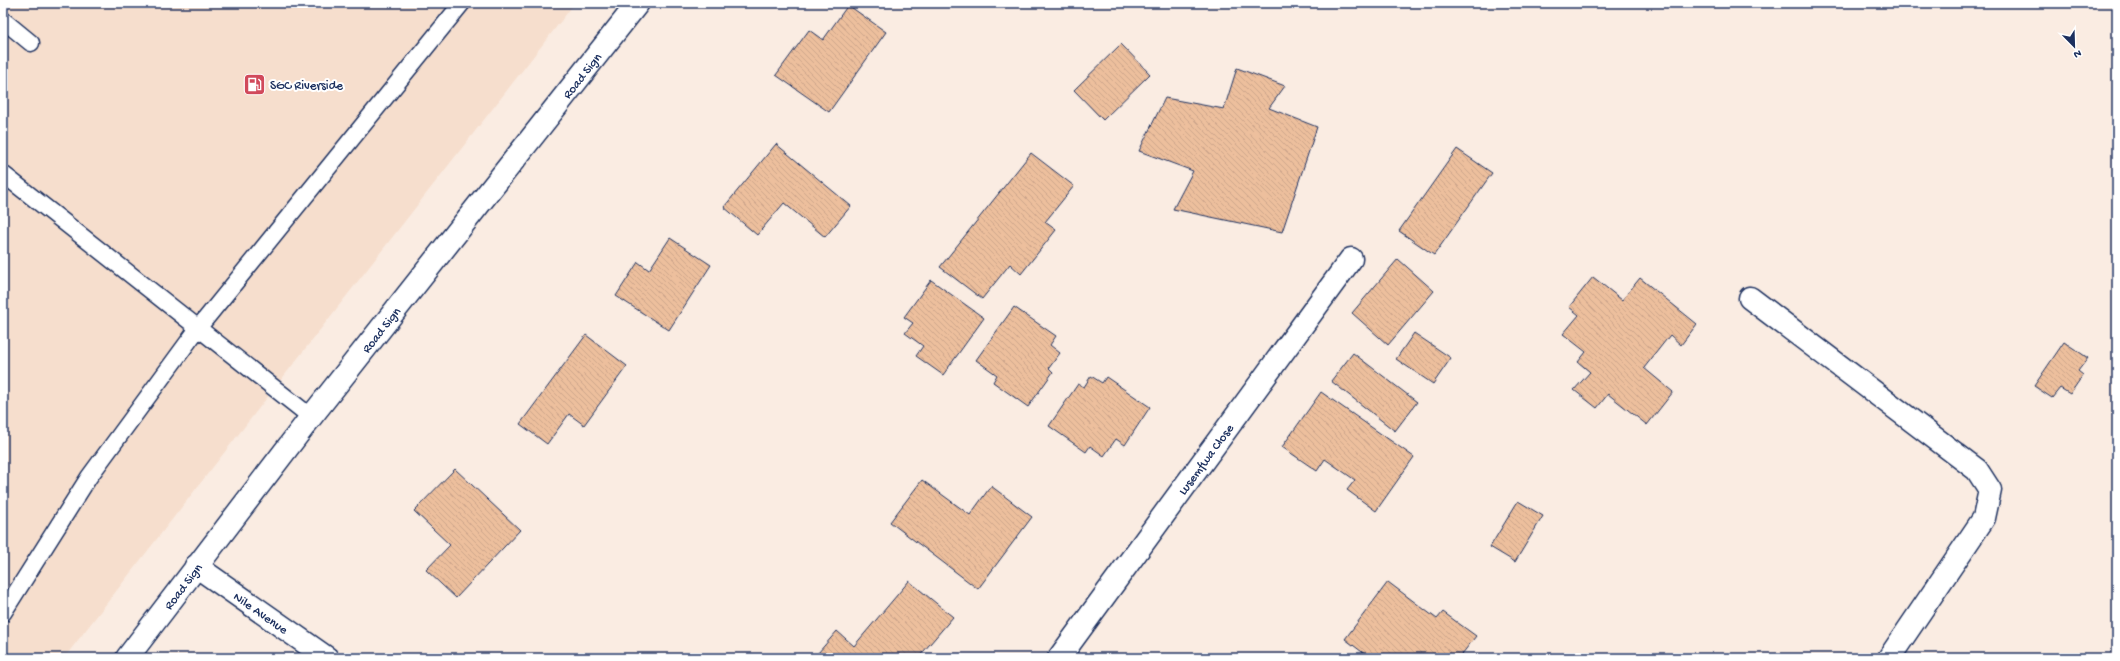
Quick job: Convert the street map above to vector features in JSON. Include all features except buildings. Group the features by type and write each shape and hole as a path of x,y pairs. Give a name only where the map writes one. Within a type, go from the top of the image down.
{"street":[{"name":"Road Sign","path":"127,658 311,417 638,3"},
{"name":"Lusemfwa Close","path":"1058,658 1352,259"},
{"path":"1750,298 1977,470 1990,490 1984,518 1889,658"},
{"name":"Nile Avenue","path":"196,566 327,658"}],"lane":[{"path":"3,613 89,477 199,327 462,3"},
{"path":"3,20 32,43"},
{"path":"3,174 199,327 311,417"}],"shaded area":[{"path":"3,3 575,3 64,658 3,658"}],"place":[{"name":"SGC Riverside","path":"254,84"}]}
